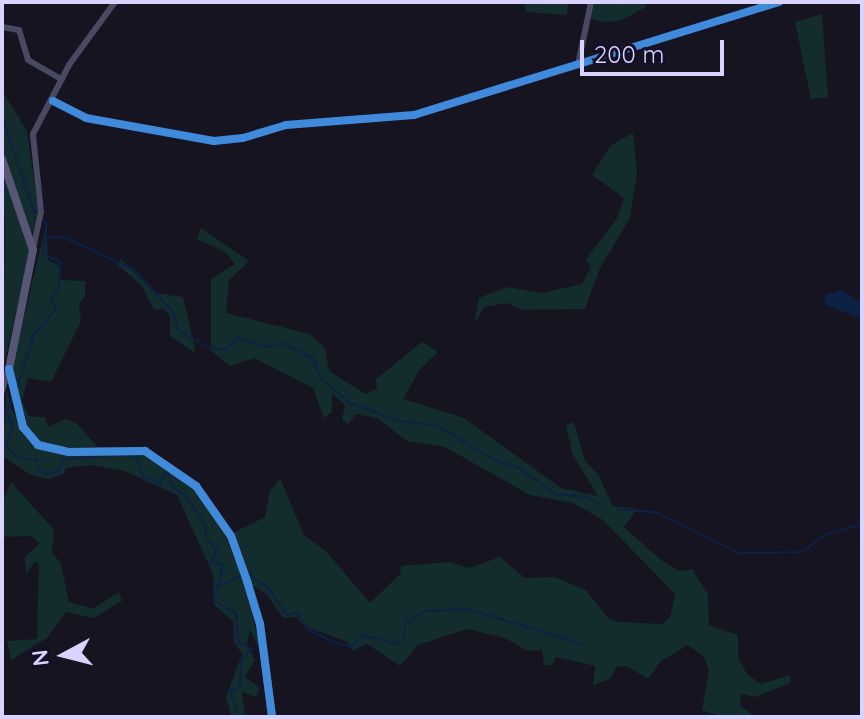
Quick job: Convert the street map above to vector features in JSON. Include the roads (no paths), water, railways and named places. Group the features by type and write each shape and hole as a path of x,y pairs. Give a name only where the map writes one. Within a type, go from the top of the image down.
{"street":[{"path":"115,2 62,80 33,134 41,212 6,389 38,445 69,452 129,447 178,469 231,536 260,624 272,717"},
{"path":"578,65 591,2"},
{"path":"53,101 110,124 214,141 341,118 414,115 779,2"},
{"path":"2,27 19,30 28,60 62,80"},
{"path":"2,159 33,250"}],"water":[{"path":"841,290 862,303 862,319 824,304 825,295"}],"waterway":[{"path":"2,116 34,211 47,223 43,254 60,262 59,286 51,298 56,309 34,334 17,388"},
{"path":"48,237 63,237 135,270 173,312 178,330 206,346 225,350 238,338 267,347 283,343 312,357 320,378 350,403 400,421 438,426 494,460 517,467 556,494 588,497 605,509"},
{"path":"13,397 7,412 13,426 6,447 19,458 37,460 38,470 47,475 58,471 63,459 124,455"},
{"path":"130,455 138,459 143,477 160,483 167,471 173,487 186,496 206,527 205,538 217,550 211,561 223,565 214,601 236,613 238,642 252,649 241,660 240,687 230,691 239,717"},
{"path":"617,509 655,512 739,553 803,552 824,535 862,524"},
{"path":"249,574 268,588 287,615 297,612 310,631 342,645 352,646 364,635 395,644 404,639 405,624 424,611 468,609 585,645"},
{"path":"220,585 242,575"}]}
